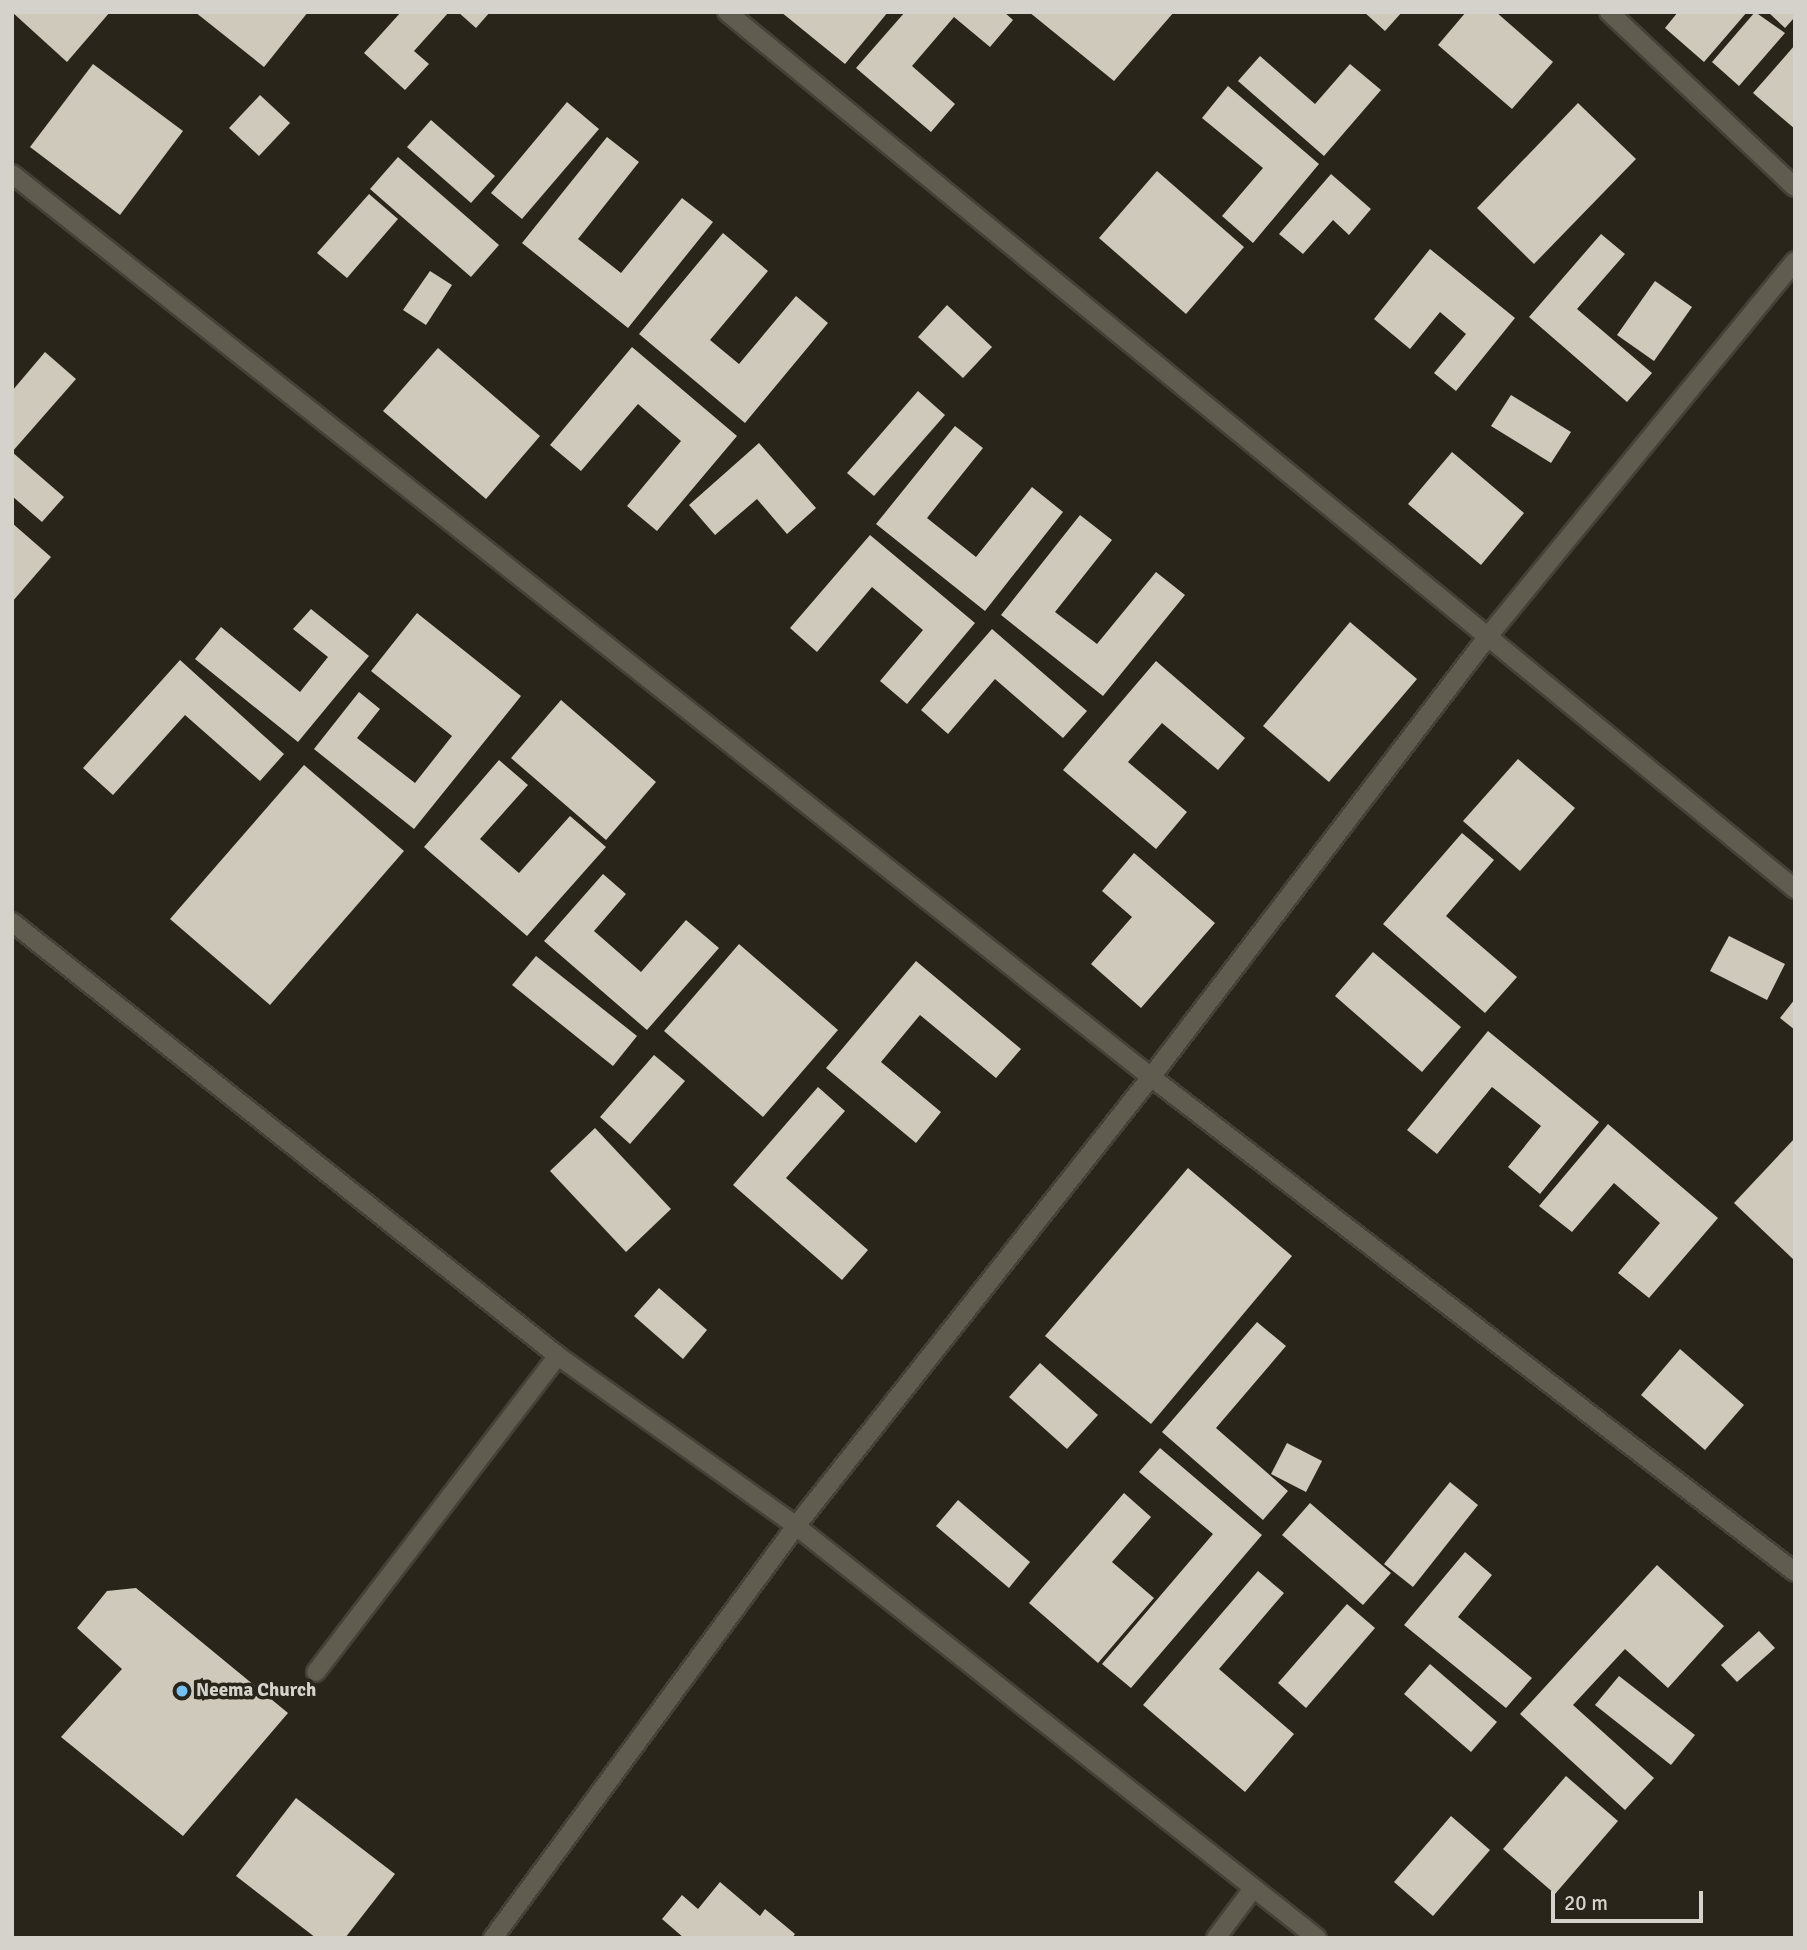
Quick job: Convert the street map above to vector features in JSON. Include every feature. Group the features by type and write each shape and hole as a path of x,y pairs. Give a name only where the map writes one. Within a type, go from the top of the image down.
{"street":[{"path":"727,12 1489,635 1795,889"},
{"path":"1609,12 1795,187"},
{"path":"12,174 1151,1077 1795,1572"},
{"path":"493,1938 796,1526 1151,1077 1489,635 1795,261"},
{"path":"12,922 558,1356 796,1526 1252,1890 1317,1938"},
{"path":"316,1672 558,1356"},
{"path":"1216,1938 1252,1890"}],"building":[{"path":"12,12 110,12 67,62"},
{"path":"195,12 308,12 264,67"},
{"path":"401,12 449,12 414,51 429,64 405,90 364,53"},
{"path":"458,12 490,12 476,28"},
{"path":"781,12 888,12 845,64"},
{"path":"905,12 1004,12 1013,20 990,47 954,17 912,66 955,104 931,132 856,68"},
{"path":"1029,12 1174,12 1114,81"},
{"path":"1364,12 1402,12 1385,31"},
{"path":"1466,12 1496,12 1553,62 1512,109 1438,45"},
{"path":"1678,12 1747,12 1704,62 1665,28"},
{"path":"1755,12 1785,33 1739,86 1712,62"},
{"path":"1768,12 1795,12 1795,17 1785,28"},
{"path":"1795,45 1795,129 1753,93"},
{"path":"1260,56 1315,104 1350,64 1381,90 1324,156 1238,81"},
{"path":"93,64 183,131 120,215 30,147"},
{"path":"1228,86 1319,164 1253,243 1222,216 1263,168 1202,118"},
{"path":"260,95 290,123 259,156 229,128"},
{"path":"567,102 599,129 522,219 491,193"},
{"path":"1578,103 1636,159 1534,264 1477,208"},
{"path":"431,120 495,176 471,203 407,147"},
{"path":"607,137 639,162 578,239 621,273 682,198 713,222 628,328 522,243"},
{"path":"398,157 499,245 471,277 370,189"},
{"path":"1157,171 1244,247 1186,314 1099,238"},
{"path":"1331,174 1371,209 1349,235 1333,220 1303,254 1279,234"},
{"path":"369,194 398,219 347,278 317,253"},
{"path":"723,233 768,271 710,340 739,364 796,296 828,323 745,423 639,334"},
{"path":"1601,234 1625,254 1577,309 1652,373 1627,402 1529,317"},
{"path":"1430,249 1515,318 1456,391 1434,373 1466,334 1440,312 1410,349 1374,319"},
{"path":"430,271 452,285 426,325 403,310"},
{"path":"1655,281 1692,307 1654,361 1617,335"},
{"path":"947,305 992,347 963,378 918,337"},
{"path":"632,347 737,436 657,531 627,506 681,441 638,404 581,471 550,445"},
{"path":"438,348 540,436 486,499 383,411"},
{"path":"45,352 76,379 12,452 12,391"},
{"path":"918,391 945,415 874,496 847,473"},
{"path":"1511,395 1571,432 1551,463 1491,426"},
{"path":"955,426 983,448 927,518 976,557 1032,487 1063,512 985,611 876,524"},
{"path":"759,443 816,508 787,534 757,499 715,535 689,505"},
{"path":"12,452 64,497 42,522 12,496"},
{"path":"1452,452 1524,513 1481,565 1408,504"},
{"path":"1080,515 1112,540 1055,612 1097,644 1156,572 1185,595 1103,696 1001,615"},
{"path":"12,523 51,557 12,602"},
{"path":"870,535 975,623 907,704 880,681 923,630 872,587 817,652 790,628"},
{"path":"311,609 369,656 298,742 195,659 221,627 300,692 328,657 293,629"},
{"path":"417,613 521,696 414,829 314,749 359,692 380,709 357,738 415,783 452,736 371,671"},
{"path":"1350,622 1417,679 1329,782 1263,726"},
{"path":"992,629 1087,711 1063,738 995,679 948,734 921,710"},
{"path":"180,660 284,754 260,781 185,715 113,795 83,768"},
{"path":"1156,661 1245,738 1218,770 1162,723 1128,762 1187,812 1156,849 1063,770"},
{"path":"561,700 656,782 606,840 511,758"},
{"path":"1518,759 1575,808 1520,871 1463,821"},
{"path":"499,760 528,785 480,839 519,873 570,816 606,847 527,936 424,847"},
{"path":"304,765 404,851 270,1005 170,919"},
{"path":"1462,833 1494,860 1446,916 1517,977 1485,1013 1383,924"},
{"path":"1134,853 1215,923 1141,1008 1091,964 1132,917 1102,891"},
{"path":"603,874 626,894 594,931 641,972 686,920 719,948 647,1030 544,941"},
{"path":"1729,936 1785,964 1767,1000 1710,971"},
{"path":"739,944 838,1030 763,1117 664,1031"},
{"path":"1373,952 1461,1027 1422,1072 1335,996"},
{"path":"536,956 637,1036 613,1066 512,985"},
{"path":"916,961 1021,1049 996,1078 920,1015 881,1062 941,1112 916,1143 826,1068"},
{"path":"1795,999 1795,1030 1780,1018"},
{"path":"1488,1031 1599,1122 1540,1194 1508,1167 1541,1126 1492,1087 1437,1154 1407,1130"},
{"path":"654,1055 685,1081 630,1144 600,1117"},
{"path":"818,1087 845,1111 786,1178 868,1250 842,1280 733,1185"},
{"path":"1608,1124 1718,1218 1649,1298 1618,1273 1660,1223 1614,1183 1572,1232 1539,1206"},
{"path":"595,1128 671,1209 626,1252 550,1171"},
{"path":"1795,1138 1795,1261 1734,1203"},
{"path":"1188,1168 1292,1256 1151,1424 1045,1336"},
{"path":"659,1288 707,1330 683,1359 634,1316"},
{"path":"1257,1322 1286,1346 1216,1428 1288,1491 1263,1520 1162,1432"},
{"path":"1680,1349 1744,1405 1705,1450 1641,1395"},
{"path":"1040,1363 1098,1415 1067,1449 1009,1397"},
{"path":"1287,1443 1322,1461 1306,1492 1271,1474"},
{"path":"1160,1448 1262,1535 1131,1688 1102,1664 1213,1534 1139,1472"},
{"path":"1450,1482 1478,1505 1413,1587 1384,1564"},
{"path":"1124,1493 1151,1517 1112,1562 1154,1598 1098,1663 1029,1603"},
{"path":"958,1500 1030,1562 1009,1588 936,1526"},
{"path":"1310,1503 1391,1573 1363,1605 1282,1535"},
{"path":"1465,1552 1492,1575 1458,1617 1532,1678 1506,1708 1404,1625"},
{"path":"1657,1565 1724,1626 1668,1688 1625,1649 1573,1705 1654,1778 1625,1810 1520,1714"},
{"path":"1258,1571 1284,1593 1219,1669 1294,1734 1245,1792 1143,1705"},
{"name":"Neema Church","path":"136,1588 288,1713 183,1836 61,1737 122,1669 77,1628 107,1591"},
{"path":"1347,1604 1375,1628 1306,1708 1278,1683"},
{"path":"1759,1631 1775,1648 1737,1682 1721,1665"},
{"path":"1430,1664 1497,1722 1471,1752 1404,1694"},
{"path":"1619,1676 1695,1735 1671,1765 1595,1705"},
{"path":"1566,1776 1618,1821 1555,1894 1503,1849"},
{"path":"296,1798 395,1874 345,1938 316,1938 236,1876"},
{"path":"1451,1816 1490,1850 1433,1916 1394,1882"},
{"path":"720,1882 760,1916 765,1909 795,1934 792,1938 684,1938 662,1919 682,1895 698,1909"}],"place":[{"name":"Neema Church","path":"182,1691"}]}
